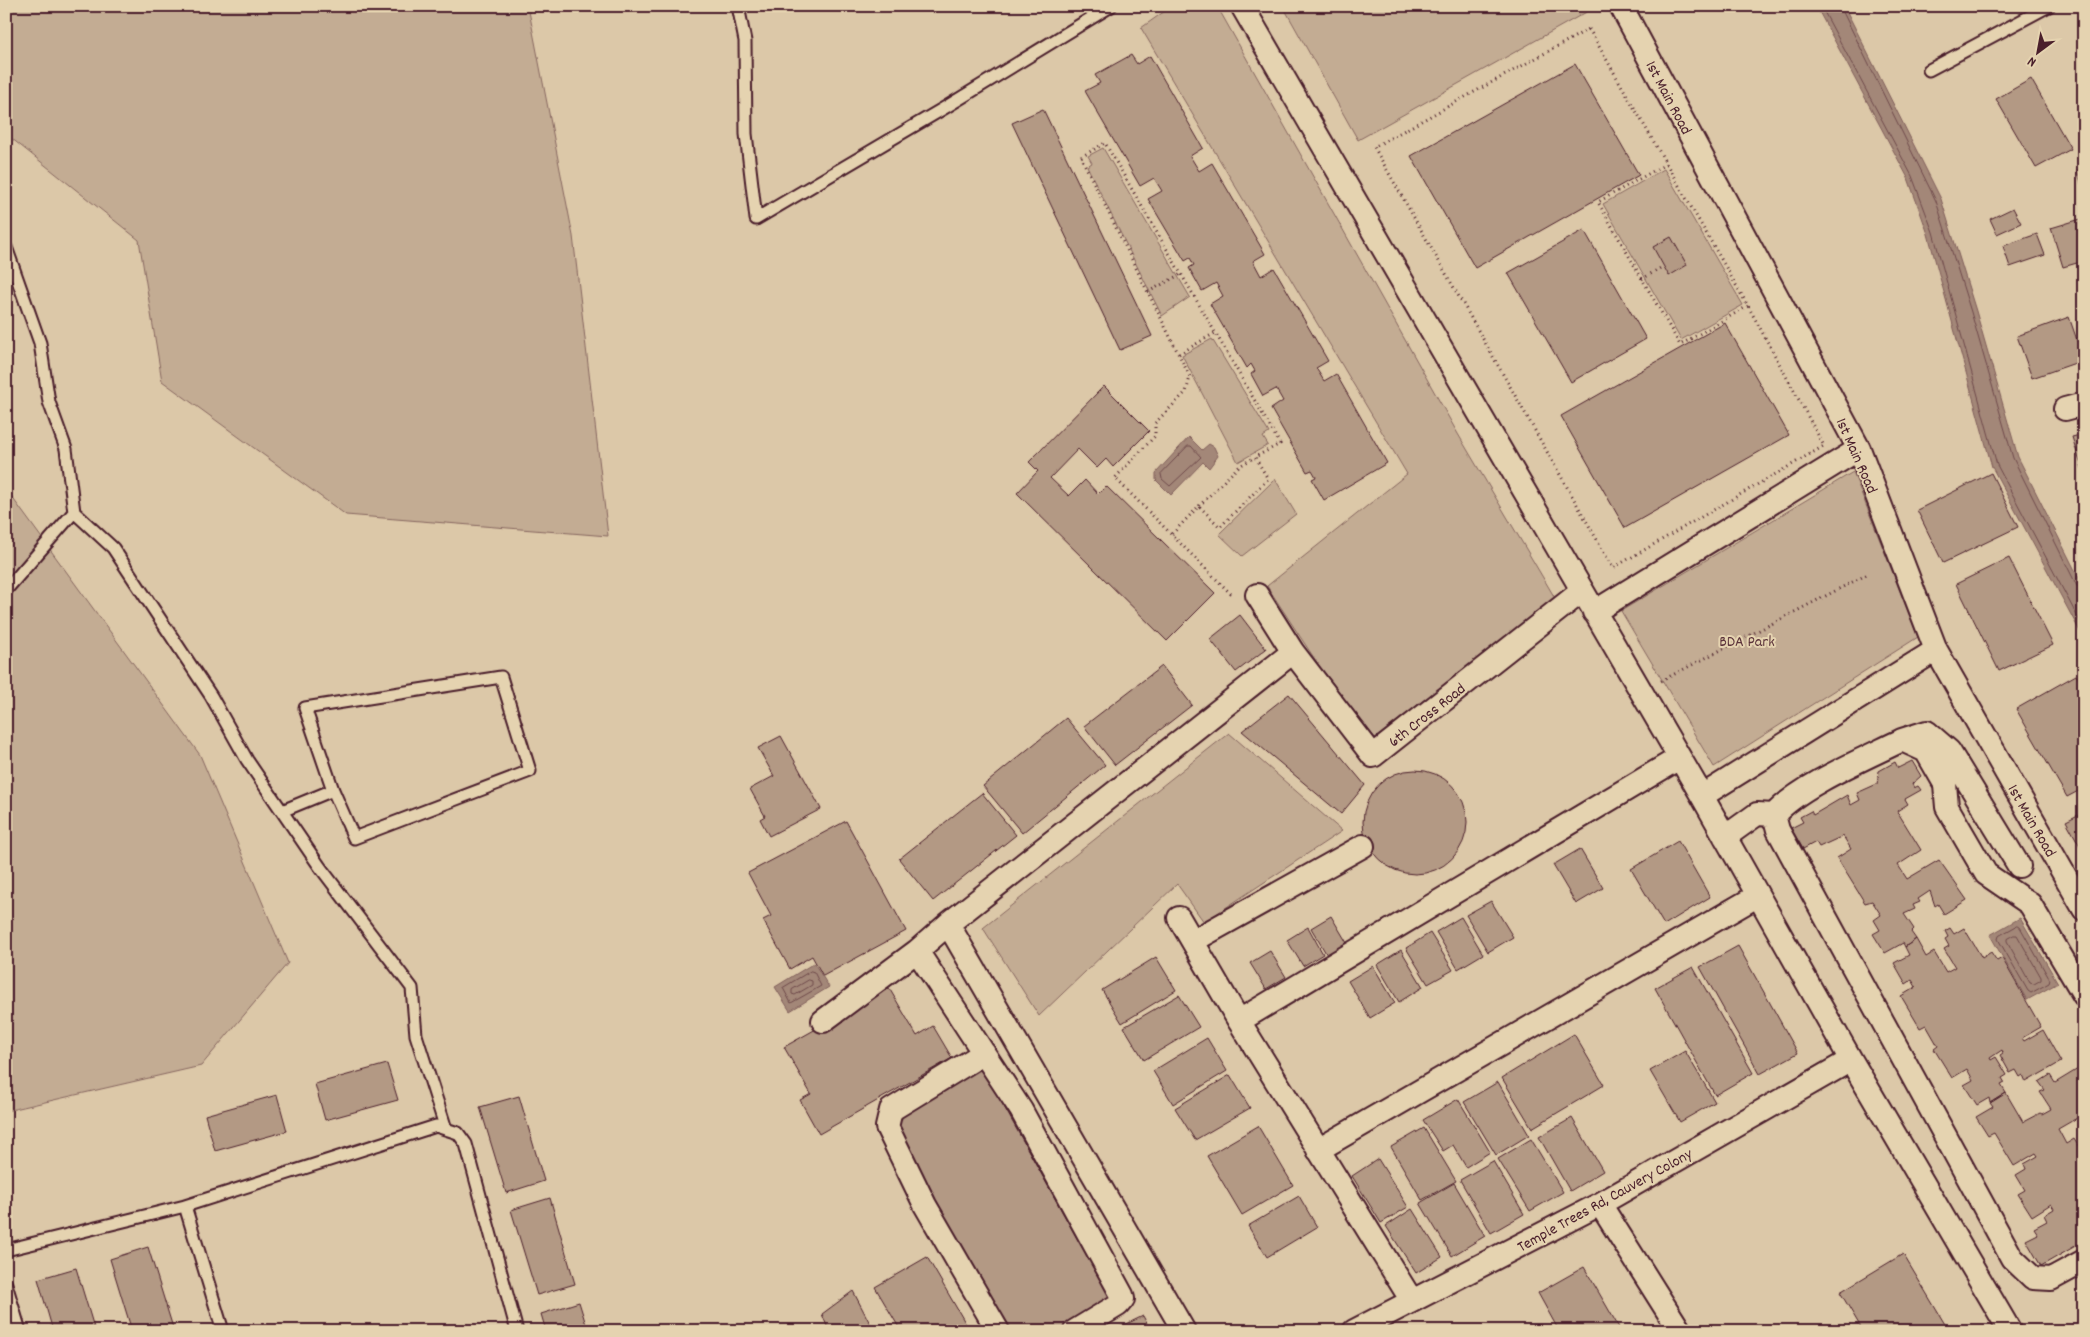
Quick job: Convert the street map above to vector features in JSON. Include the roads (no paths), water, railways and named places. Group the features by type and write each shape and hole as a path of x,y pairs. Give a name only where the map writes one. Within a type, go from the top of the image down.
{"street":[{"path":"1242,6 1702,796 1851,1060 2010,1331"},
{"name":"1st Main Road","path":"1621,6 1859,449 1936,650 2084,909"},
{"path":"1594,612 1859,449"},
{"name":"6th Cross Road","path":"1293,652 1373,756 1582,591"},
{"path":"823,1021 917,951 948,924 1293,652 1257,595"},
{"path":"1702,796 1936,650"},
{"path":"1774,816 1779,809 1810,787 1902,740 1927,732 1949,751 2019,866"},
{"path":"1902,740 1926,751 1945,784 1946,807 1986,874 2030,904 2084,995"},
{"path":"1239,1021 1679,758"},
{"path":"1724,837 1757,814 1774,816"},
{"path":"1774,816 1778,830 2012,1258 2033,1278 2051,1279 2084,1261"},
{"path":"1193,941 1363,846"},
{"path":"1318,1150 1758,896"},
{"path":"1178,918 1239,1021 1412,1301"},
{"path":"948,924 1184,1331"},
{"path":"917,951 1021,1110 1122,1295 1123,1299 1118,1305 1075,1331"},
{"path":"984,1053 892,1110 886,1126 925,1205 998,1331"},
{"name":"Temple Trees Rd, Cauvery Colony","path":"1354,1331 1600,1204 1851,1060"},
{"path":"1600,1204 1680,1331"}],"lane":[{"path":"738,6 745,41 746,134 756,219 946,107 1111,6"},
{"path":"1928,70 2049,6"},
{"path":"6,248 40,343 48,402 66,449 74,512 113,548 211,696 247,760 320,867 412,988 416,1035 446,1129"},
{"path":"6,590 74,512"},
{"path":"501,677 530,771 354,838 333,790 305,708 501,677"},
{"path":"282,811 333,790"},
{"path":"6,1250 185,1206 436,1126 458,1133 466,1144 518,1331"},
{"path":"185,1206 223,1331"},
{"path":"6,1284 20,1331"}],"water":[{"path":"1816,6 1844,6 1941,199 1976,311 2018,457 2084,588 2084,639 1992,467 1928,234 1908,178"},
{"path":"1189,437 1202,450 1209,444 1214,447 1218,456 1209,468 1203,462 1171,495 1156,480 1156,473"},
{"path":"2020,918 2058,983 2027,1000 1990,935"},
{"path":"814,963 829,987 790,1011 775,987"}],"park label":[{"name":"BDA Park","path":"1747,640"}]}
